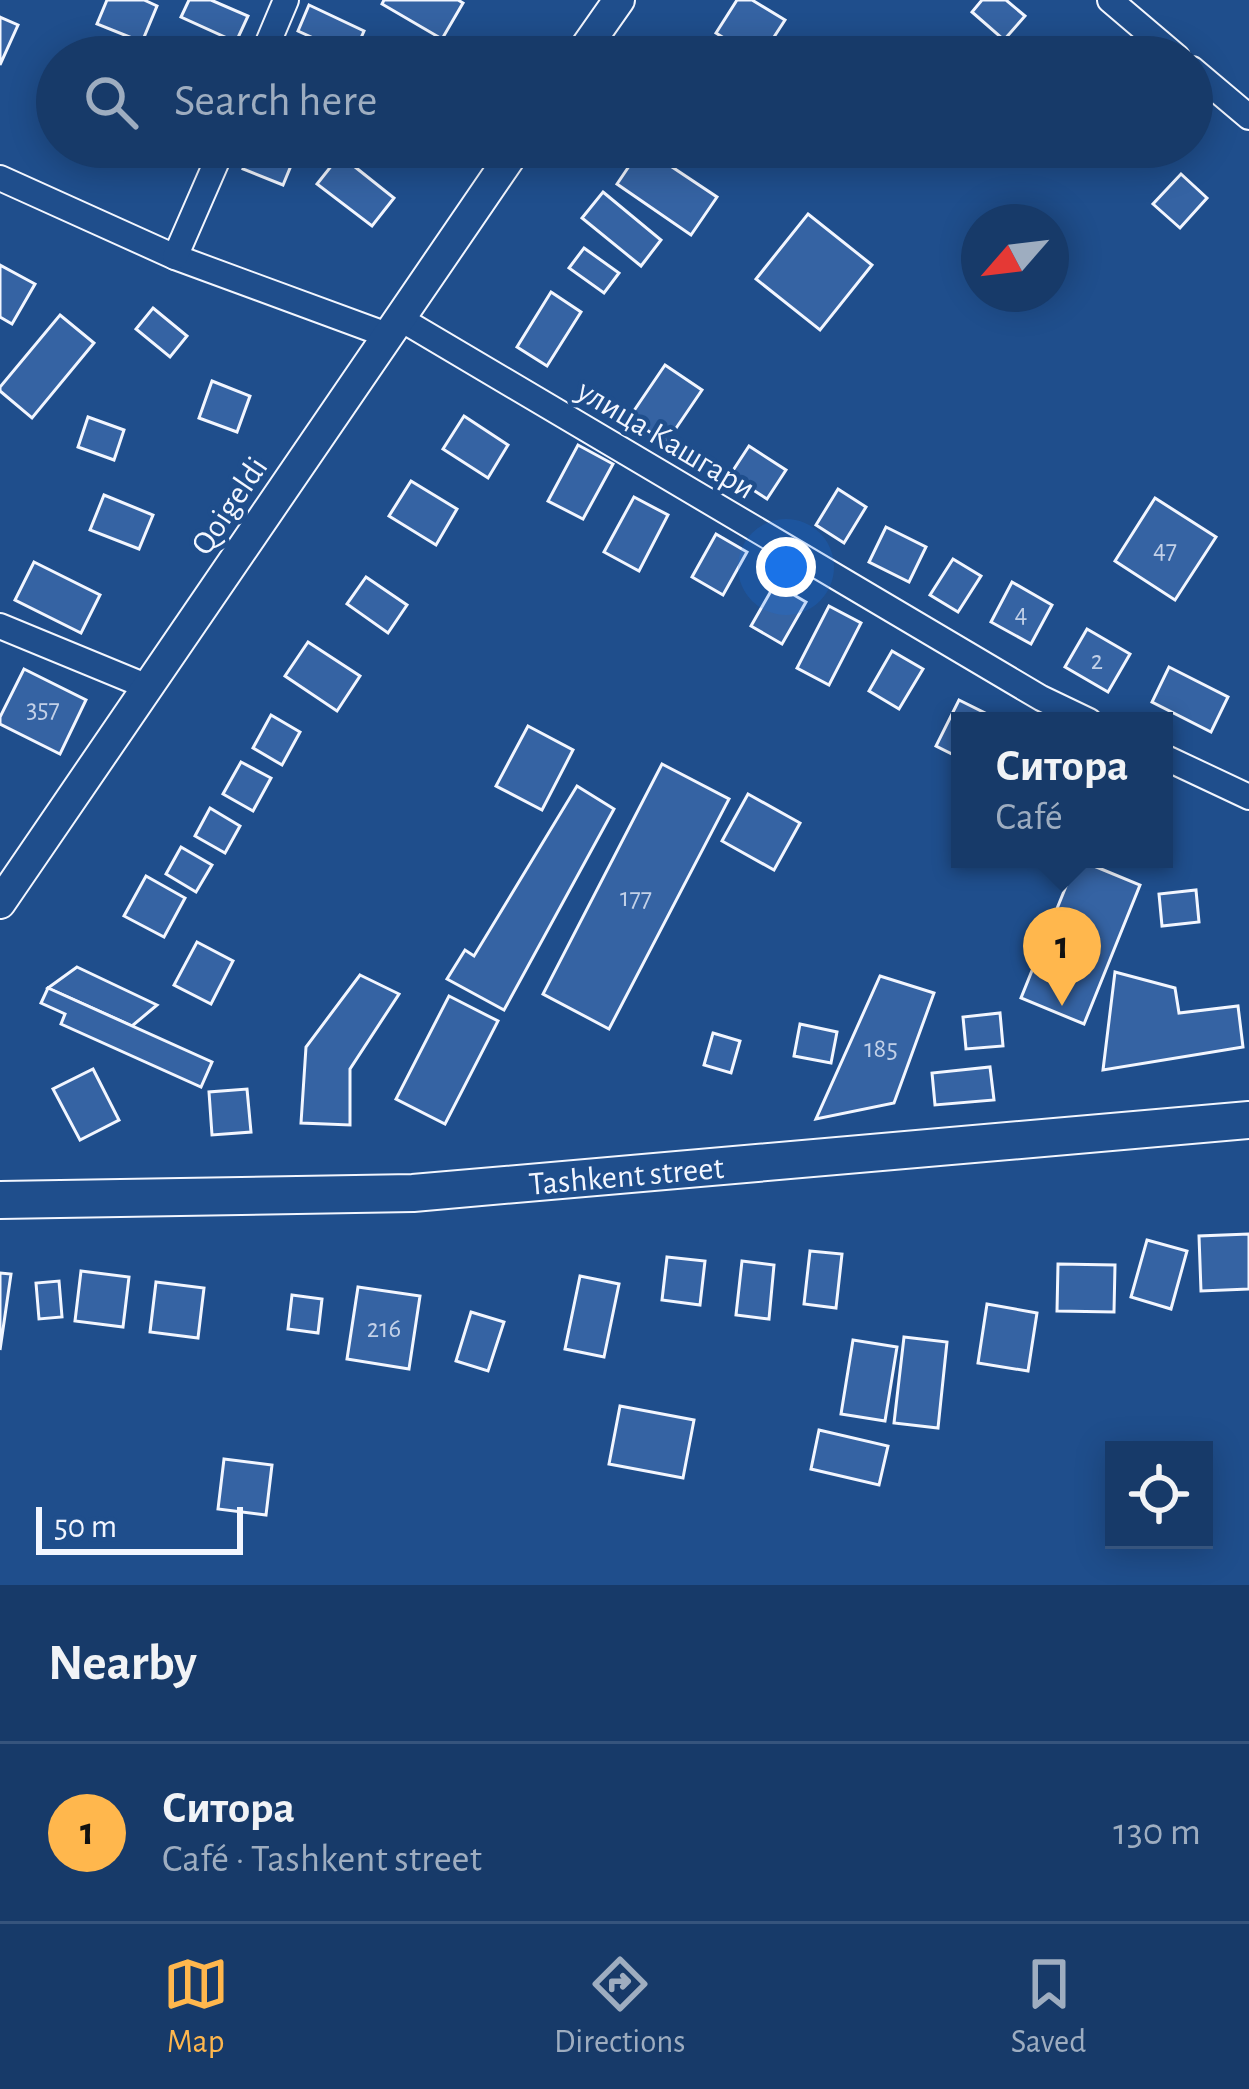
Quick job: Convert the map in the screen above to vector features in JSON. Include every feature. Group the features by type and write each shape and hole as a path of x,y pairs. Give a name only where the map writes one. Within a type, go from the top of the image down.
{"main road":[{"name":"Tashkent street","path":"0,1200 413,1193 1249,1120"}],"street":[{"path":"271,36 286,0"},
{"path":"594,36 619,0"},
{"path":"1110,0 1152,36"},
{"path":"1213,83 1245,104"},
{"path":"176,256 214,168"},
{"name":"Qoigeldi","path":"0,904 503,168"},
{"name":"улица Кашгари","path":"0,178 176,256 393,327 1072,712"},
{"path":"0,626 148,687"},
{"path":"1173,761 1249,797"}],"building":[{"path":"107,0 144,0 157,6 144,36 127,36 97,24"},
{"path":"189,0 211,0 248,16 239,36 223,36 181,17"},
{"path":"384,0 463,3 444,36 382,4"},
{"path":"737,0 752,0 785,20 775,36 716,33"},
{"path":"982,0 1006,0 1025,16 1008,36 999,36 972,12"},
{"path":"309,5 364,31 362,36 309,36 298,31"},
{"path":"0,17 18,25 0,65"},
{"path":"243,168 290,168 283,185"},
{"path":"330,168 356,168 394,198 372,226 317,184"},
{"path":"628,168 674,168 717,197 691,235 617,184"},
{"path":"1181,174 1207,198 1180,228 1153,204"},
{"path":"603,192 661,240 641,266 582,218"},
{"path":"808,214 872,265 820,330 756,279"},
{"path":"584,248 619,273 604,293 569,268"},
{"path":"0,265 35,284 12,324 0,317"},
{"path":"551,292 581,312 547,366 517,347"},
{"path":"153,308 187,336 170,357 136,329"},
{"path":"60,315 94,343 32,418 0,387"},
{"path":"665,365 702,390 666,443 629,418"},
{"path":"212,381 250,396 237,432 199,418"},
{"path":"464,416 508,445 488,478 443,449"},
{"path":"88,417 124,430 114,460 78,447"},
{"path":"578,445 613,464 583,519 548,501"},
{"path":"749,446 786,470 767,499 730,475"},
{"path":"411,481 457,509 436,545 389,516"},
{"path":"838,489 866,507 844,543 816,525"},
{"path":"104,495 153,515 139,549 90,530"},
{"path":"634,497 668,515 639,571 604,552"},
{"path":"1155,498 1216,537 1175,600 1115,561"},
{"path":"886,527 926,547 909,582 869,562"},
{"path":"716,534 747,552 723,595 692,577"},
{"path":"953,559 981,576 958,612 930,595"},
{"path":"34,562 100,595 81,633 15,600"},
{"path":"366,577 407,605 388,633 347,604"},
{"path":"1012,582 1052,605 1031,644 991,622"},
{"path":"775,584 806,602 782,644 751,626"},
{"path":"829,606 861,623 829,685 797,668"},
{"path":"1087,629 1130,654 1108,692 1065,667"},
{"path":"308,642 360,676 337,711 285,676"},
{"path":"892,651 923,669 899,709 869,691"},
{"path":"1169,667 1228,697 1211,732 1152,702"},
{"path":"24,669 86,700 60,754 0,724"},
{"path":"959,700 983,712 953,712"},
{"path":"271,715 300,732 282,765 253,748"},
{"path":"951,716 951,754 936,746"},
{"path":"528,726 573,750 542,810 496,786"},
{"path":"241,762 271,778 253,811 223,794"},
{"path":"662,764 729,799 609,1029 543,994"},
{"path":"577,786 614,809 504,1010 447,979 465,950 474,956"},
{"path":"748,794 800,823 774,870 722,841"},
{"path":"210,808 240,826 225,853 195,836"},
{"path":"181,847 212,865 196,892 166,874"},
{"path":"1073,868 1099,868 1140,885 1084,1024 1021,998"},
{"path":"146,876 185,898 164,937 124,916"},
{"path":"1196,890 1199,922 1162,926 1159,894"},
{"path":"197,942 233,961 211,1004 174,985"},
{"path":"77,967 157,1005 132,1026 48,988"},
{"path":"1115,972 1175,988 1179,1013 1238,1006 1243,1047 1103,1070"},
{"path":"360,975 399,994 350,1069 350,1125 301,1123 306,1047"},
{"path":"880,976 934,993 894,1103 816,1119"},
{"path":"48,988 212,1062 201,1087 61,1024 65,1014 41,1003"},
{"path":"449,996 498,1021 445,1124 396,1099"},
{"path":"1000,1013 1003,1046 966,1049 963,1017"},
{"path":"800,1024 837,1032 831,1063 794,1056"},
{"path":"713,1033 740,1041 731,1073 704,1065"},
{"path":"990,1067 994,1100 935,1105 932,1073"},
{"path":"93,1069 119,1120 80,1140 53,1089"},
{"path":"247,1089 251,1132 212,1135 209,1092"},
{"path":"1249,1234 1249,1289 1201,1291 1199,1236"},
{"path":"1147,1240 1187,1251 1171,1309 1131,1297"},
{"path":"810,1251 842,1254 836,1308 804,1304"},
{"path":"667,1257 705,1261 700,1305 662,1300"},
{"path":"742,1261 774,1265 769,1319 736,1315"},
{"path":"1058,1264 1115,1265 1114,1312 1057,1311"},
{"path":"81,1271 129,1277 123,1327 75,1321"},
{"path":"0,1273 11,1274 0,1350"},
{"path":"580,1276 619,1284 604,1357 565,1349"},
{"path":"59,1281 62,1317 39,1319 36,1283"},
{"path":"156,1282 204,1288 198,1338 150,1332"},
{"path":"358,1287 420,1296 409,1369 347,1359"},
{"path":"292,1295 322,1299 318,1333 288,1329"},
{"path":"987,1304 1037,1313 1028,1371 978,1363"},
{"path":"471,1312 504,1322 488,1371 456,1361"},
{"path":"904,1337 947,1342 938,1428 894,1423"},
{"path":"853,1340 897,1347 885,1421 841,1414"},
{"path":"620,1406 694,1420 683,1478 609,1464"},
{"path":"819,1430 888,1446 879,1485 811,1469"},
{"path":"224,1459 272,1465 266,1515 218,1509"}],"place":[{"name":"Ситора","path":"1062,1006"}]}
